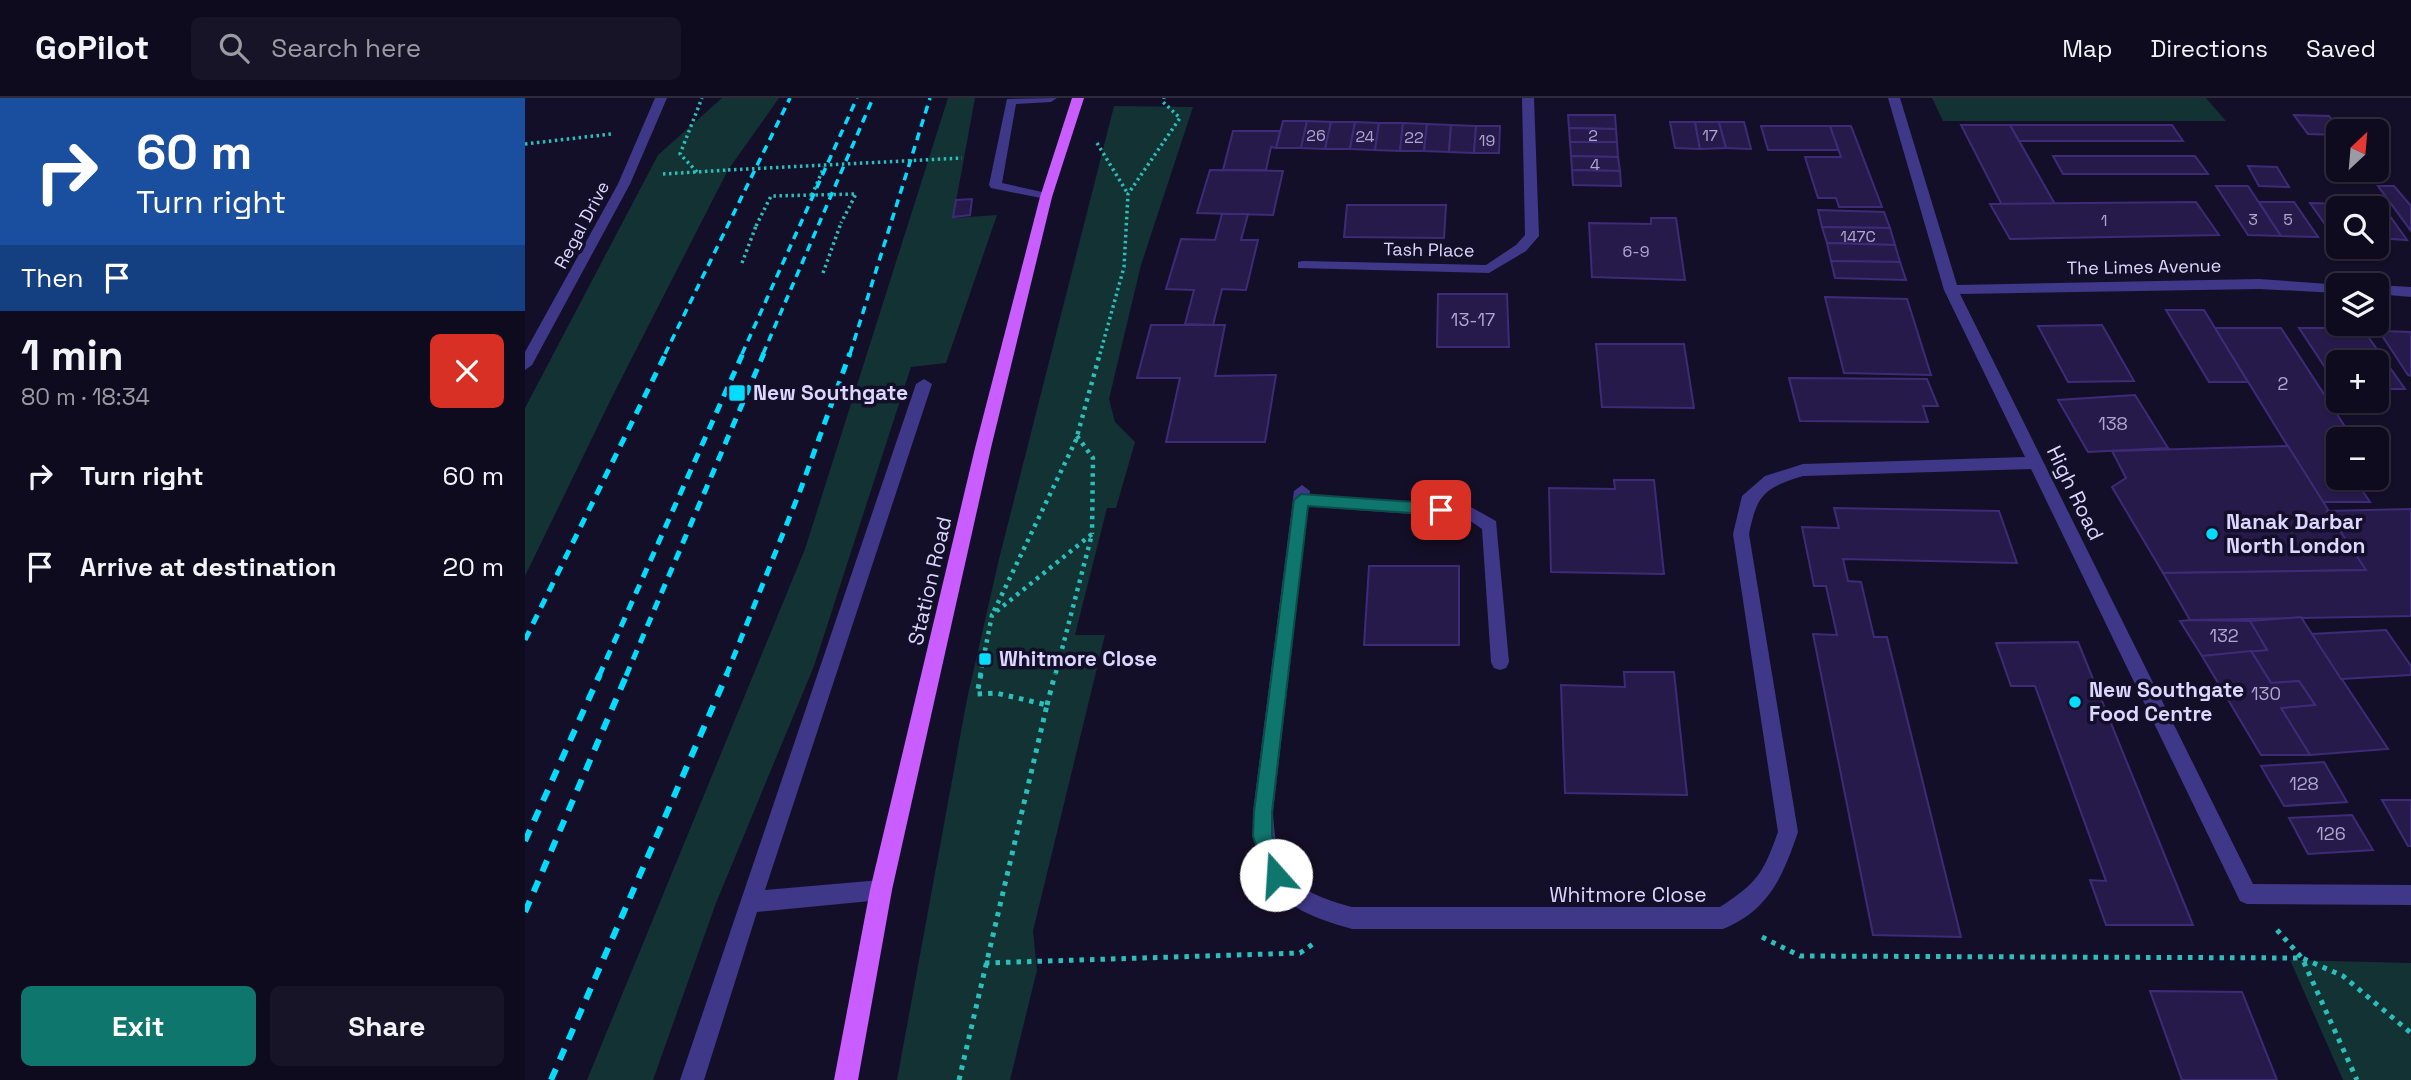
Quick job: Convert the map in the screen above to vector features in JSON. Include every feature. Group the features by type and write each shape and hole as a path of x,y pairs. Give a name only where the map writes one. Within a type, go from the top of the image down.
{"main road":[{"name":"Station Road","path":"846,1080 881,890 983,448 1046,197 1078,98"}],"street":[{"name":"Regal Drive","path":"525,365 618,195 661,98"},
{"path":"1046,197 995,185 1011,101 1051,98"},
{"name":"Tash Place","path":"1303,265 1489,268 1515,253 1532,236 1528,98"},
{"name":"High Road","path":"1894,98 1951,290 2247,894"},
{"name":"The Limes Avenue","path":"1951,290 2259,284 2326,287"},
{"path":"2389,291 2411,292"},
{"path":"692,1080 924,384"},
{"name":"Whitmore Close","path":"1500,662 1490,526 1469,512 1302,495 1263,812 1263,836 1276,875 1305,903 1352,918 1723,918 1759,894 1778,861 1788,832 1741,534 1748,500 1771,480 1803,470 2035,463"},
{"path":"750,902 881,890"},
{"path":"2247,894 2411,895"}],"path":[{"path":"702,98 680,153 697,172 962,158"},
{"path":"1047,705 996,692 977,694 992,615 1077,436 1123,267 1128,194 1180,118 1163,102 1164,98"},
{"path":"525,144 619,133"},
{"path":"1096,142 1128,194"},
{"path":"811,195 824,167"},
{"path":"743,263 756,226 771,196 856,194 841,223 823,273"},
{"path":"959,1080 1047,705 1092,534 1093,458 1077,436"},
{"path":"992,615 1092,534"},
{"path":"2247,894 2302,958 2357,1080"},
{"path":"985,963 1300,953 1352,918"},
{"path":"1723,918 1800,956 2302,958 2343,976 2411,1033"}],"green space":[{"path":"722,98 779,98 728,170 613,395 525,576 525,408 658,155"},
{"path":"948,98 975,98 953,218 997,215 946,363 911,367 814,666 716,903 653,1080 587,1080 805,549"},
{"path":"1932,98 2206,98 2226,121 1943,121"},
{"path":"1114,106 1193,107 1141,265 1109,399 1115,422 1135,442 1116,508 1107,508 1075,635 1105,635 1033,931 1037,970 1010,1080 897,1080 967,699 999,559"},
{"path":"2290,960 2411,963 2411,1080 2343,1080"}],"building":[{"path":"1568,115 1615,115 1616,129 1569,128"},
{"path":"2294,115 2329,116 2331,119 2326,119 2326,135 2308,134"},
{"path":"1283,121 1307,121 1301,148 1276,148"},
{"path":"1307,121 1331,122 1325,149 1301,148"},
{"path":"1331,122 1355,122 1350,149 1325,149"},
{"path":"1355,122 1379,123 1375,150 1350,149"},
{"path":"1670,122 1695,122 1700,149 1675,148"},
{"path":"1695,122 1719,122 1726,148 1700,149"},
{"path":"1719,122 1744,122 1751,149 1726,148"},
{"path":"1379,123 1403,123 1400,151 1375,150"},
{"path":"1403,123 1427,124 1424,151 1400,151"},
{"path":"1427,124 1451,125 1449,152 1424,151"},
{"path":"1451,125 1476,126 1474,153 1449,152"},
{"path":"1961,125 2010,125 2055,204 2002,205"},
{"path":"2010,125 2172,125 2183,141 2019,141"},
{"path":"1476,126 1500,126 1499,153 1474,153"},
{"path":"1761,126 1830,126 1839,150 1768,150"},
{"path":"1830,126 1851,126 1882,207 1839,207 1836,198 1818,198 1805,157 1841,157"},
{"path":"1569,128 1616,129 1617,142 1570,142"},
{"path":"1233,131 1280,131 1276,148 1271,147 1266,170 1223,170"},
{"path":"1570,142 1617,142 1618,157 1571,156"},
{"path":"1571,156 1618,157 1620,171 1572,170"},
{"path":"2053,156 2195,156 2208,174 2063,174"},
{"path":"2248,166 2277,167 2289,187 2259,186"},
{"path":"1210,170 1283,171 1273,215 1197,213"},
{"path":"1572,170 1620,171 1621,186 1573,185"},
{"path":"2216,186 2248,186 2281,236 2248,235"},
{"path":"2378,186 2394,186 2411,206 2411,231 2389,201 2389,196 2385,196"},
{"path":"972,199 970,215 953,217 956,200"},
{"path":"2196,202 2219,235 2010,239 1990,204"},
{"path":"2259,202 2294,202 2318,237 2281,236"},
{"path":"2310,203 2326,203 2326,226"},
{"path":"1347,205 1446,205 1444,238 1344,237"},
{"path":"1818,210 1884,212 1890,228 1822,227"},
{"path":"1222,214 1248,214 1241,240 1258,240 1246,290 1222,289 1213,325 1185,324 1194,290 1166,289 1181,239 1215,240"},
{"path":"2389,215 2407,240 2389,239"},
{"path":"1651,218 1676,218 1685,280 1592,277 1589,223 1651,224"},
{"path":"1822,227 1890,228 1895,245 1827,243"},
{"path":"1827,243 1895,245 1900,262 1831,261"},
{"path":"1831,261 1900,262 1906,280 1835,278"},
{"path":"1438,294 1507,294 1509,347 1437,347"},
{"path":"1825,297 1907,299 1931,375 1844,373"},
{"path":"2166,310 2204,310 2248,382 2209,382"},
{"path":"1151,325 1225,325 1215,376 1276,375 1265,442 1166,442 1180,378 1137,378"},
{"path":"2102,325 2134,381 2068,382 2038,326"},
{"path":"2215,328 2281,328 2326,397 2326,413 2336,413 2345,427 2326,427 2326,490 2362,490 2370,502 2322,502"},
{"path":"2299,328 2326,328 2326,336 2368,336 2378,350 2326,350 2326,369"},
{"path":"2389,331 2411,332 2411,376 2382,336 2389,336"},
{"path":"1596,344 1684,344 1694,408 1602,407"},
{"path":"2389,366 2405,389 2389,389"},
{"path":"1789,378 1927,379 1938,406 1923,406 1928,422 1800,421"},
{"path":"2135,395 2168,448 2088,452 2058,400"},
{"path":"2288,446 2366,570 2163,573 2112,487 2126,478 2112,451"},
{"path":"1614,480 1654,480 1664,574 1551,572 1549,488 1615,489"},
{"path":"1834,508 1999,511 2017,563 1843,559 1848,581 1861,582 1874,637 1887,637 1961,937 1873,935 1813,634 1837,635 1826,586 1814,586 1802,527 1839,528"},
{"path":"2411,509 2411,616 2190,620 2163,573 2366,570 2327,511"},
{"path":"1369,566 1459,566 1459,645 1364,645"},
{"path":"2301,617 2388,749 2310,755 2281,708 2315,705 2299,681 2271,683 2251,651 2267,650 2250,621"},
{"path":"2180,621 2250,621 2267,650 2202,656"},
{"path":"2386,630 2411,666 2411,675 2341,679 2312,634"},
{"path":"2078,642 2193,925 2106,925 2090,880 2106,881 2035,686 2011,686 1996,643"},
{"path":"2251,651 2271,683 2299,681 2315,705 2281,708 2310,755 2261,755 2202,656"},
{"path":"1624,672 1674,672 1687,795 1565,793 1561,685 1625,687"},
{"path":"2324,762 2347,802 2284,806 2261,766"},
{"path":"2382,800 2411,800 2411,846 2408,846"},
{"path":"2352,815 2373,850 2308,854 2289,818"},
{"path":"2150,991 2242,992 2277,1080 2182,1080"}],"railway":[{"path":"665,354 790,98"},
{"path":"742,354 857,98"},
{"path":"763,354 873,98"},
{"path":"850,354 930,98"},
{"path":"525,640 666,353"},
{"path":"599,676 743,353"},
{"path":"626,676 764,353"},
{"path":"726,676 800,491 850,353"},
{"path":"525,841 600,674"},
{"path":"525,912 627,674"},
{"path":"551,1080 727,674"}],"place":[{"name":"New Southgate","path":"737,393"},
{"name":"Nanak Darbar North London","path":"2212,534"},
{"name":"Whitmore Close","path":"985,659"},
{"name":"New Southgate Food Centre","path":"2075,702"}],"route":[{"path":"1276,875 1263,836 1263,812 1301,500 1441,510"}]}
